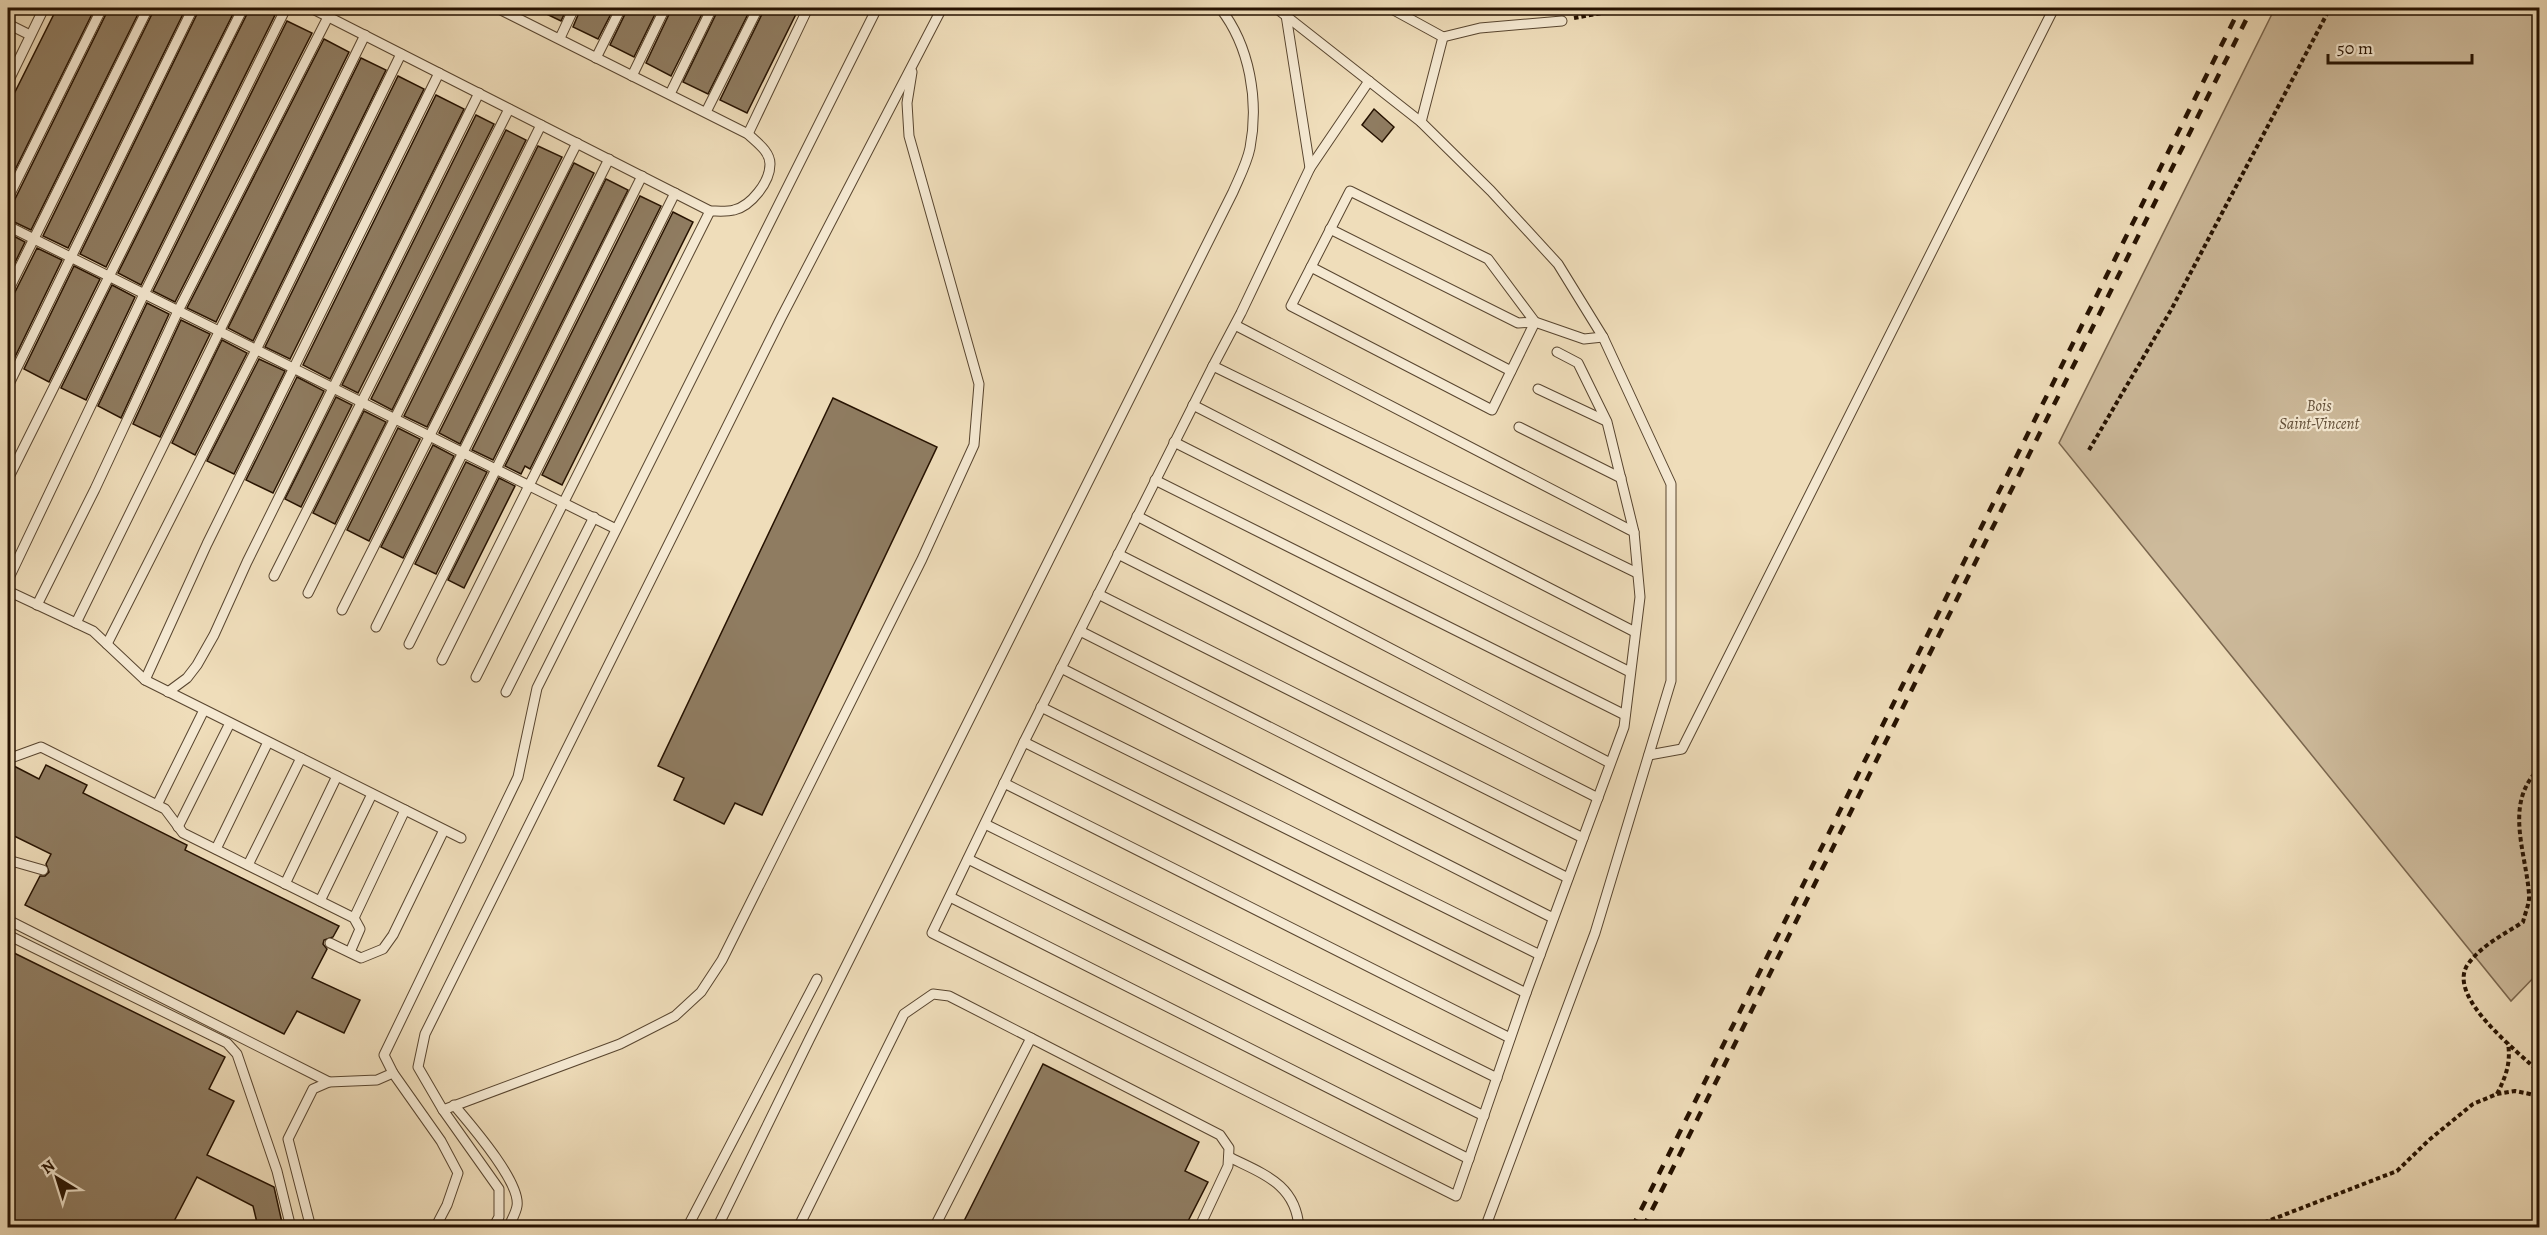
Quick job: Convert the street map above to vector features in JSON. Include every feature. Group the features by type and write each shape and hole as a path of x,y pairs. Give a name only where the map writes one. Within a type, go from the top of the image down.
{"lane":[{"path":"8,82 44,8"},
{"path":"8,198 102,8"},
{"path":"8,291 148,8"},
{"path":"8,386 69,257 193,8"},
{"path":"8,479 107,276 243,8"},
{"path":"8,580 144,294 286,8"},
{"path":"310,8 710,211 734,210 755,196 764,184 770,163 764,149 748,134 596,58 519,12 497,8"},
{"path":"560,38 574,8"},
{"path":"596,58 621,8"},
{"path":"632,76 665,8"},
{"path":"670,94 712,8"},
{"path":"706,112 758,8"},
{"path":"748,134 808,8"},
{"path":"435,1227 447,1205 458,1173 441,1141 393,1073 384,1055 518,777 537,688 877,8"},
{"path":"493,1227 499,1217 499,1189 443,1110 418,1066 425,1034 771,339 942,8"},
{"path":"717,1227 1233,192 1250,149 1254,98 1247,60 1228,17 1220,8"},
{"path":"1276,8 1421,122 1491,191 1558,264 1603,337 1671,484 1671,681 1595,933 1485,1227"},
{"path":"1390,8 1443,37 1480,28 1562,21"},
{"path":"1649,755 1682,749 2054,8"},
{"path":"1286,15 1310,168"},
{"path":"37,605 95,489 178,311 328,16"},
{"path":"8,24 30,35"},
{"path":"76,623 365,35"},
{"path":"1421,122 1443,37"},
{"path":"107,644 256,350 401,54"},
{"path":"443,1110 620,1044 675,1016 700,992 722,960 922,559 974,445 980,384 909,135 907,103 913,62"},
{"path":"145,680 207,544 439,73"},
{"path":"1368,81 1310,168 1235,325 1041,707 932,933 1456,1196 1526,993 1624,727 1640,597 1634,532 1606,422 1578,363 1557,352"},
{"path":"168,692 187,678 214,635 332,388 479,93"},
{"path":"274,576 510,109"},
{"path":"308,593 542,125"},
{"path":"342,610 577,143"},
{"path":"376,627 609,159"},
{"path":"409,644 642,176"},
{"path":"1350,190 1488,259 1535,322 1492,410 1291,306 1350,190"},
{"path":"442,660 675,193"},
{"path":"476,677 710,211"},
{"path":"8,226 616,529"},
{"path":"1330,229 1518,322 1535,322 1584,339 1603,337"},
{"path":"1311,267 1511,371"},
{"path":"1235,325 1634,532"},
{"path":"1213,366 1638,573"},
{"path":"1538,389 1606,422"},
{"path":"1193,405 1635,632"},
{"path":"1519,427 1621,478"},
{"path":"1174,442 1630,672"},
{"path":"1155,480 1625,715"},
{"path":"1137,516 1610,763"},
{"path":"506,692 594,517"},
{"path":"1118,554 1598,798"},
{"path":"8,591 93,631 145,680 461,838"},
{"path":"1098,594 1583,837"},
{"path":"1080,631 1568,878"},
{"path":"1061,668 1553,918"},
{"path":"1041,707 1540,955"},
{"path":"157,805 204,710"},
{"path":"178,826 230,723"},
{"path":"216,849 268,742"},
{"path":"1024,742 1526,993"},
{"path":"8,759 41,747 165,809 183,833 354,918 360,929 350,952"},
{"path":"248,865 302,759"},
{"path":"285,884 337,776"},
{"path":"1004,783 1510,1038"},
{"path":"320,901 372,794"},
{"path":"354,918 405,810"},
{"path":"985,824 1497,1078"},
{"path":"330,944 362,958 383,949 393,934 444,830"},
{"path":"968,859 1484,1116"},
{"path":"8,860 43,870"},
{"path":"950,897 1469,1159"},
{"path":"8,920 329,1082"},
{"path":"8,935 227,1043 237,1054 277,1171 291,1227"},
{"path":"687,1227 817,979"},
{"path":"798,1227 904,1014 933,994 949,996 1220,1135 1229,1148 1228,1166 1199,1227"},
{"path":"934,1227 1031,1038"},
{"path":"311,1227 288,1139 313,1089 329,1082 377,1080 393,1073"},
{"path":"454,1105 488,1147 511,1181 518,1205 508,1227"},
{"path":"1228,1157 1278,1182 1298,1212 1299,1227"}],"path":[{"path":"1562,21 1629,8"},
{"path":"2089,450 2171,310 2330,8"},
{"path":"2540,768 2530,777 2518,813 2520,845 2529,897 2523,922 2487,943 2467,966 2463,986 2471,1004 2540,1073"},
{"path":"2497,1094 2507,1075 2510,1057 2508,1042"},
{"path":"2250,1227 2397,1171 2429,1140 2473,1104 2497,1094 2515,1091 2540,1096"}],"green space":[{"name":"Bois Saint-Vincent","path":"2275,8 2539,8 2540,971 2511,1001 2059,443"}],"building":[{"path":"57,8 95,8 8,184 8,106"},
{"path":"109,8 141,8 31,230 8,219 8,205 14,201"},
{"path":"155,8 186,8 68,248 43,236"},
{"path":"200,8 236,8 106,267 80,254"},
{"path":"250,8 260,8 275,15 141,285 118,273"},
{"path":"534,8 567,8 561,21"},
{"path":"581,8 614,8 598,39 573,27"},
{"path":"628,8 658,8 634,57 610,45"},
{"path":"672,8 705,8 671,76 646,63"},
{"path":"719,8 751,8 708,94 683,82"},
{"path":"765,8 799,8 747,113 720,100"},
{"path":"287,21 312,33 175,302 153,291"},
{"path":"324,39 349,52 216,322 187,308"},
{"path":"361,58 386,70 253,341 228,328"},
{"path":"398,76 424,89 290,359 265,347"},
{"path":"436,95 464,109 330,379 303,365"},
{"path":"1374,109 1394,127 1382,142 1362,125"},
{"path":"476,115 494,124 358,393 342,385"},
{"path":"506,130 526,140 392,410 371,399"},
{"path":"538,146 562,157 427,427 404,416"},
{"path":"574,163 594,173 460,444 439,433"},
{"path":"606,179 628,190 493,460 472,450"},
{"path":"640,196 661,206 530,469 525,466 521,474 505,466"},
{"path":"673,212 693,222 562,485 542,475"},
{"path":"8,233 25,242 8,277"},
{"path":"37,248 62,260 12,363 8,361 8,298 14,294"},
{"path":"74,266 100,279 49,382 24,369"},
{"path":"112,285 135,297 86,400 61,388"},
{"path":"147,303 169,314 121,418 98,406"},
{"path":"181,320 210,334 160,437 133,424"},
{"path":"222,340 247,353 195,455 172,443"},
{"path":"259,359 285,371 234,474 207,461"},
{"path":"297,377 324,391 273,493 246,480"},
{"path":"336,397 352,405 301,507 285,499"},
{"path":"833,398 937,447 762,815 735,803 724,824 674,800 684,778 658,766"},
{"path":"364,411 386,422 335,524 313,513"},
{"path":"398,428 420,439 369,541 347,530"},
{"path":"433,445 454,456 403,558 381,547"},
{"path":"466,462 487,472 436,574 415,564"},
{"path":"499,478 515,486 464,588 448,580"},
{"path":"12,765 39,779 46,765 87,785 83,793 187,845 185,850 339,926 333,937 324,940 323,944 327,949 312,978 360,1000 344,1033 297,1011 284,1034 25,905 40,876 45,876 49,872 46,864 51,854 8,833 8,776"},
{"path":"8,950 225,1057 209,1089 234,1101 207,1155 274,1187 283,1227 258,1227 253,1206 197,1177 171,1227 8,1227"},
{"path":"1043,1064 1199,1142 1185,1171 1208,1182 1185,1227 961,1227"}],"railway":[{"path":"1632,1228 2240,8"},
{"path":"1643,1228 2252,8"}]}
